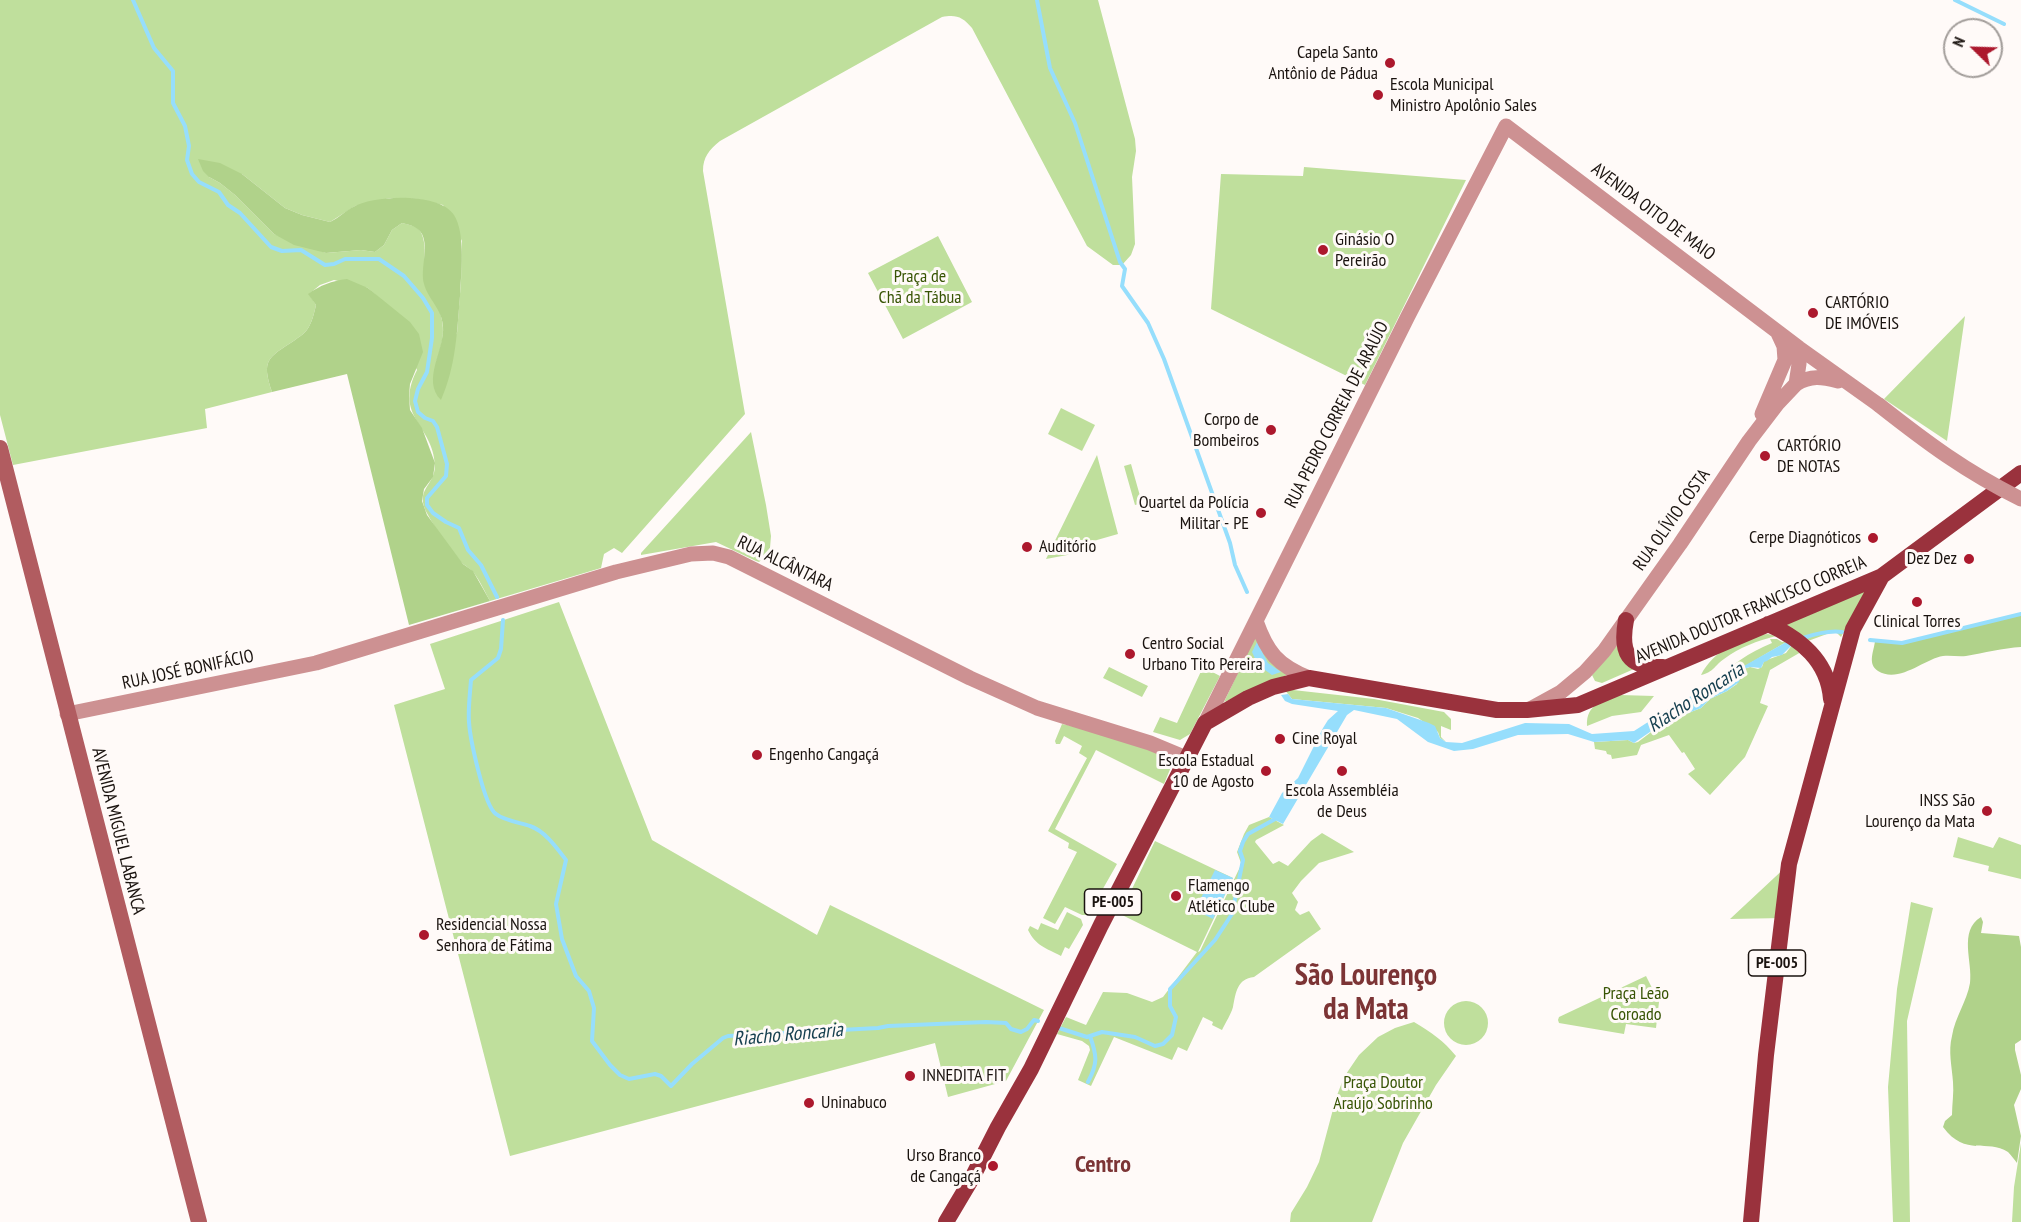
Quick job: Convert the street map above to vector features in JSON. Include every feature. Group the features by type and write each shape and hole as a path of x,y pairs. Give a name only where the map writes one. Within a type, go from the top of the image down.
{"main road":[{"name":"AVENIDA MIGUEL LABANCA","path":"0,448 200,1222"},
{"name":"PE-005","path":"1885,573 2021,473"},
{"name":"AVENIDA DOUTOR FRANCISCO CORREIA","path":"1205,723 1248,698 1277,685 1309,678 1478,707 1527,710 1578,705 1885,573"},
{"name":"AVENIDA DOUTOR FRANCISCO CORREIA","path":"1751,1222 1766,1055 1789,864 1853,629 1885,573"},
{"path":"1626,620 1624,645 1635,662 1649,667 1667,667"},
{"path":"1768,624 1797,639 1824,668 1830,685 1831,709"},
{"name":"PE-005","path":"946,1222 1031,1069 1101,925 1205,723"}],"street":[{"name":"AVENIDA OITO DE MAIO","path":"1506,126 1777,331 1799,356 1818,362 1966,470 2021,499"},
{"name":"RUA PEDRO CORREIA DE ARAÚJO","path":"1205,723 1474,184 1506,126"},
{"name":"RUA OLÍVIO COSTA","path":"1749,441 1786,353 1777,331"},
{"path":"1779,373 1799,356"},
{"path":"1796,384 1799,356"},
{"path":"1796,384 1804,379 1821,376 1847,383"},
{"name":"RUA OLÍVIO COSTA","path":"1527,710 1561,692 1586,672 1626,620 1749,441 1778,403 1796,384"},
{"name":"RUA ALCÂNTARA","path":"316,663 616,572 691,554 713,553 729,557 970,678 1037,708 1130,737 1186,758"},
{"path":"1256,621 1262,638 1278,662 1309,678"},
{"name":"RUA JOSÉ BONIFÁCIO","path":"67,714 194,690 316,663"}],"green space":[{"path":"0,0 1098,0 1135,139 1136,151 1132,177 1135,244 1131,255 1122,265 1113,265 1087,246 972,28 959,17 942,17 720,141 705,158 703,171 745,414 622,553 614,548 604,554 601,568 490,601 474,573 458,559 444,541 424,506 424,494 432,478 435,465 433,451 416,420 409,399 417,370 386,304 368,288 334,280 320,285 309,294 316,305 308,328 269,360 267,372 272,392 205,409 207,428 13,465 0,415","holes":["242,174 285,208 330,222 355,206 390,198 418,199 443,205 462,241 461,281 457,333 436,363 442,341 442,320 437,305 425,285 423,238 416,227 402,223 392,230 384,245 375,252 361,250 326,253 274,234 235,195 209,177"]},
{"path":"198,159 220,163 242,174 285,208 330,222 363,203 390,198 435,202 454,215 458,223 461,243 460,296 453,362 441,400 435,392 433,374 443,335 443,326 440,314 424,284 425,246 418,229 402,223 392,230 384,245 375,252 361,250 326,253 294,245 274,234 235,195 209,177 203,171"},
{"path":"1304,167 1466,180 1365,385 1211,309 1221,174 1303,176"},
{"name":"Praça de Chã da Tábua","path":"938,236 972,302 903,339 868,273"},
{"path":"347,279 368,288 410,322 419,334 423,352 410,384 410,410 422,428 435,463 433,477 424,489 422,501 427,515 463,564 473,571 490,601 409,625 347,374 272,392 267,372 269,360 308,328 316,305 308,294 326,284"},
{"path":"1965,316 1947,441 1884,399"},
{"path":"1061,408 1095,425 1082,451 1048,434"},
{"path":"751,432 771,536 768,554 759,562 716,542 641,555 641,553"},
{"path":"1097,455 1118,534 1076,546 1078,553 1046,559"},
{"path":"1131,464 1142,503 1135,505 1124,466"},
{"path":"1873,579 1841,637 1835,631 1808,641 1779,619"},
{"path":"559,602 652,840 817,935 830,905 1044,1010 1006,1081 948,1097 935,1043 510,1156 394,705 445,689 430,644"},
{"path":"2021,614 2021,647 1966,656 1943,656 1894,675 1878,671 1873,665 1875,641 1902,643"},
{"path":"1768,634 1776,636 1742,648 1701,675 1706,666 1729,646 1748,638"},
{"path":"1256,635 1289,674 1224,702"},
{"path":"1770,639 1788,641 1716,683 1727,670 1741,660 1772,643"},
{"path":"1618,644 1634,669 1602,683 1595,681 1592,675"},
{"path":"1792,645 1801,652 1770,670 1760,703 1768,706 1745,757 1710,795 1688,774 1695,769 1669,735 1641,745 1637,755 1612,759 1606,751 1595,749 1594,742 1628,740 1638,742 1663,723 1701,708 1710,699 1727,691 1737,684 1743,669 1750,667 1758,669 1762,667 1764,661 1786,653"},
{"path":"1109,667 1148,686 1142,697 1103,678"},
{"path":"1203,667 1220,676 1190,734 1180,740 1153,732 1160,717 1177,723"},
{"path":"1284,689 1374,699 1444,712 1451,719 1451,730 1441,726 1441,737 1446,742 1440,738 1438,732 1418,718 1386,708 1292,699"},
{"path":"1620,695 1654,696 1641,712 1612,716 1587,726 1589,712 1597,704"},
{"path":"1062,724 1114,734 1162,754 1171,767 1164,784 1096,750 1055,829 1117,864 1088,915 1082,915 1065,907 1055,924 1043,918 1077,852 1068,848 1069,843 1048,831 1087,758 1079,753 1082,746 1064,736 1060,744 1056,744 1055,741"},
{"path":"1269,817 1284,825 1255,842 1273,864 1279,861 1288,866 1311,841 1322,833 1354,852 1319,863 1292,893 1298,902 1295,910 1300,915 1309,911 1321,929 1254,977 1241,983 1222,1030 1203,1017 1187,1051 1178,1047 1172,1060 1114,1037 1091,1086 1078,1080 1090,1050 1089,1046 1082,1041 1057,1034 1066,1017 1086,1025 1103,992 1127,993 1152,1002 1163,997 1197,952 1120,914 1155,841 1233,878 1198,952 1240,867 1237,852 1244,834 1249,825"},
{"path":"1958,837 1993,848 1999,837 2021,845 2021,879 1988,871 1989,866 1953,857"},
{"path":"1789,864 1783,918 1730,919"},
{"path":"1911,902 1933,908 1907,1021 1910,1222 1893,1222 1888,1087 1897,989"},
{"path":"1067,912 1081,919 1083,925 1069,949 1065,947 1061,956 1038,943 1028,930 1030,926 1038,930 1041,923 1058,930"},
{"path":"1981,917 1983,922 1981,933 2019,936 2021,947 2021,1040 2015,1044 2021,1075 2021,1089 2014,1105 2021,1136 2017,1163 2008,1152 2000,1148 1960,1142 1943,1127 1945,1121 1952,1115 1951,1042 1970,983 1968,938 1974,923"},
{"name":"Praça Leão Coroado","path":"1646,976 1659,1002 1656,1028 1626,1024 1624,1034 1559,1023 1559,1017"},
{"path":"1466,1001 1481,1008 1488,1023 1481,1038 1466,1045 1451,1038 1444,1023 1451,1008"},
{"name":"Praça Doutor Araújo Sobrinho","path":"1414,1022 1437,1037 1456,1056 1436,1085 1403,1143 1372,1222 1290,1222 1291,1213 1319,1162 1344,1077 1359,1055 1378,1037"},
{"path":"2021,1143 2021,1222 2012,1222 2014,1187"}],"water":[{"path":"1788,641 1792,645 1782,655 1772,657 1764,662 1761,668 1743,669 1739,682 1727,691 1710,699 1701,708 1663,723 1634,743 1628,740 1594,742 1568,734 1518,735 1473,749 1454,751 1428,742 1397,719 1354,710 1347,715 1283,824 1269,817 1282,793 1298,778 1328,720 1338,711 1292,704 1285,701 1281,695 1288,694 1292,699 1386,708 1435,726 1440,738 1446,742 1462,743 1525,723 1569,724 1592,734 1634,731"},
{"path":"1257,642 1268,663 1281,672 1272,675 1258,665 1252,652"},
{"path":"1215,870 1233,878 1213,919 1195,910"}],"waterway":[{"name":"Riacho Roncaria","path":"133,0 154,48 173,71 173,103 185,126 189,146 187,160 192,174 199,182 219,192 228,205 240,213 271,247 282,251 301,250 325,265 345,259 379,259 404,276 423,298 432,313 432,338 427,372 418,389 415,401 418,412 433,421 437,427 447,464 446,476 427,498 427,505 433,513 459,528 468,550 481,565 497,597"},
{"path":"1037,0 1050,68 1075,123 1120,262 1125,269 1122,286 1148,323 1164,359 1230,543 1235,565 1247,592"},
{"path":"1955,0 2004,24"},
{"name":"Riacho Roncaria","path":"1870,640 1902,643 2021,614"},
{"name":"Riacho Roncaria","path":"503,620 501,649 498,658 471,680 469,722 478,771 491,808 496,814 507,820 535,828 550,840 566,860 556,904 562,939 576,976 589,991 594,1008 592,1041 620,1075 629,1079 655,1074 661,1076 671,1086 692,1064 728,1036 986,1022 1006,1023 1011,1029 1021,1032 1027,1029 1034,1020 1038,1021"},
{"name":"Riacho Roncaria","path":"1803,638 1827,632 1842,632"},
{"name":"Riacho Roncaria","path":"1059,1028 1087,1037 1102,1032 1135,1037 1155,1046 1163,1044 1172,1035 1176,1017 1170,1006 1170,989 1215,940 1232,914 1243,860 1240,851 1243,842 1248,834 1277,818"},
{"path":"1088,1082 1094,1070 1095,1059 1090,1036"}],"place":[{"name":"Capela Santo Antônio de Pádua","path":"1390,63"},
{"name":"Escola Municipal Ministro Apolônio Sales","path":"1378,95"},
{"name":"Ginásio O Pereirão","path":"1323,250"},
{"name":"CARTÓRIO DE IMÓVEIS","path":"1813,313"},
{"name":"Corpo de Bombeiros","path":"1271,430"},
{"name":"CARTÓRIO DE NOTAS","path":"1765,456"},
{"name":"Quartel da Polícia Militar - PE","path":"1261,513"},
{"name":"Cerpe Diagnóticos","path":"1873,538"},
{"name":"Auditório","path":"1027,547"},
{"name":"Dez Dez","path":"1969,559"},
{"name":"Clinical Torres","path":"1917,602"},
{"name":"Centro Social Urbano Tito Pereira","path":"1130,654"},
{"name":"Cine Royal","path":"1280,739"},
{"name":"Engenho Cangaçá","path":"757,755"},
{"name":"Escola Estadual 10 de Agosto","path":"1266,771"},
{"name":"Escola Assembléia de Deus","path":"1342,771"},
{"name":"INSS São Lourenço da Mata","path":"1987,811"},
{"name":"Flamengo Atlético Clube","path":"1176,896"},
{"name":"Residencial Nossa Senhora de Fátima","path":"424,935"},
{"name":"INNEDITA FIT","path":"910,1076"},
{"name":"Uninabuco","path":"809,1103"},
{"name":"Urso Branco de Cangaçá","path":"993,1166"}],"district":[{"name":"São Lourenço da Mata","path":"1366,993"},
{"name":"Centro","path":"1103,1165"}]}
